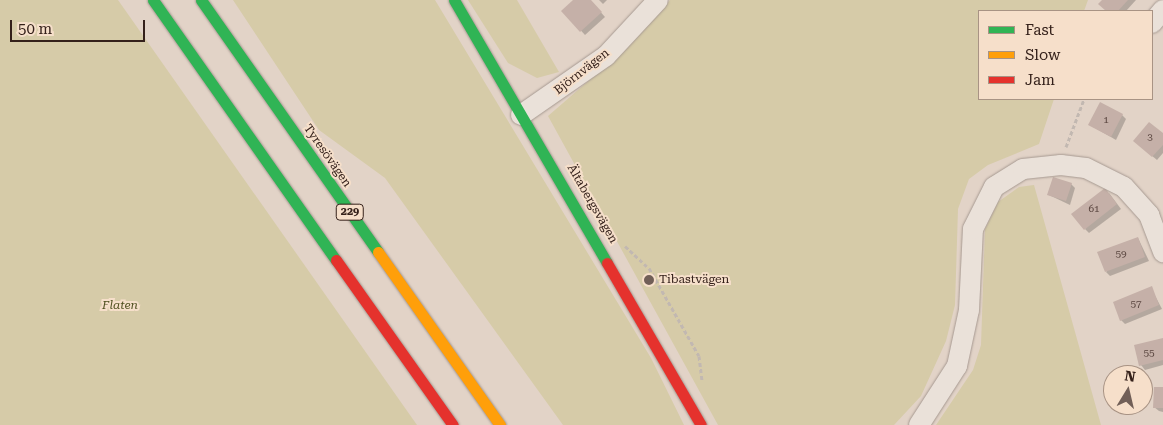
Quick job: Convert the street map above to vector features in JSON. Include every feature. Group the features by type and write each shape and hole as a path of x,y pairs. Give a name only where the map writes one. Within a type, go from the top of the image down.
{"main road":[{"path":"153,0 452,425"},
{"name":"Tyresövägen","path":"200,0 500,425"},
{"name":"Ältabergsvägen","path":"454,0 701,425"}],"street":[{"name":"Björnvägen","path":"521,115 606,56 658,0"},
{"path":"1153,22 1163,10"},
{"path":"919,425 945,390 964,345 969,252 978,214 994,187 1023,169 1061,165 1086,168 1124,187 1149,215 1163,252"}],"path":[{"path":"1061,165 1084,100"}],"green space":[{"name":"Flaten","path":"0,0 118,0 417,425 0,425"},
{"path":"233,0 435,0 651,358 684,425 563,425 385,178 319,130"},
{"path":"468,0 517,0 559,72 537,78 508,63"},
{"path":"670,0 1088,0 1084,10 978,10 978,100 1054,100 1039,144 988,165 969,179 958,209 955,305 946,341 921,396 894,425 718,425 548,116 631,44"},
{"path":"1034,185 1101,425 936,425 973,370 981,345 985,229 998,202 1019,187"}],"building":[{"path":"573,0 591,0 602,12 580,32 561,11"},
{"path":"1102,0 1128,0 1119,10 1105,10 1098,4"},
{"path":"1100,102 1123,114 1111,137 1088,125"},
{"path":"1149,122 1163,133 1163,145 1152,157 1133,141"},
{"path":"1053,177 1072,183 1066,201 1047,195"},
{"path":"1105,188 1117,204 1084,230 1071,214"},
{"path":"1138,237 1145,257 1105,272 1097,252"},
{"path":"1152,286 1159,305 1120,321 1113,302"},
{"path":"1163,338 1163,360 1139,365 1134,345"},
{"path":"1154,387 1163,387 1163,408 1153,408"}],"traffic: fast":[{"path":"153,0 336,260"},
{"path":"201,0 378,252"},
{"path":"454,0 607,263"}],"traffic: slow":[{"path":"378,252 500,425"}],"traffic: jam":[{"path":"336,260 453,425"},
{"path":"607,263 701,425"}],"place":[{"name":"Tibastvägen","path":"649,280"}]}
